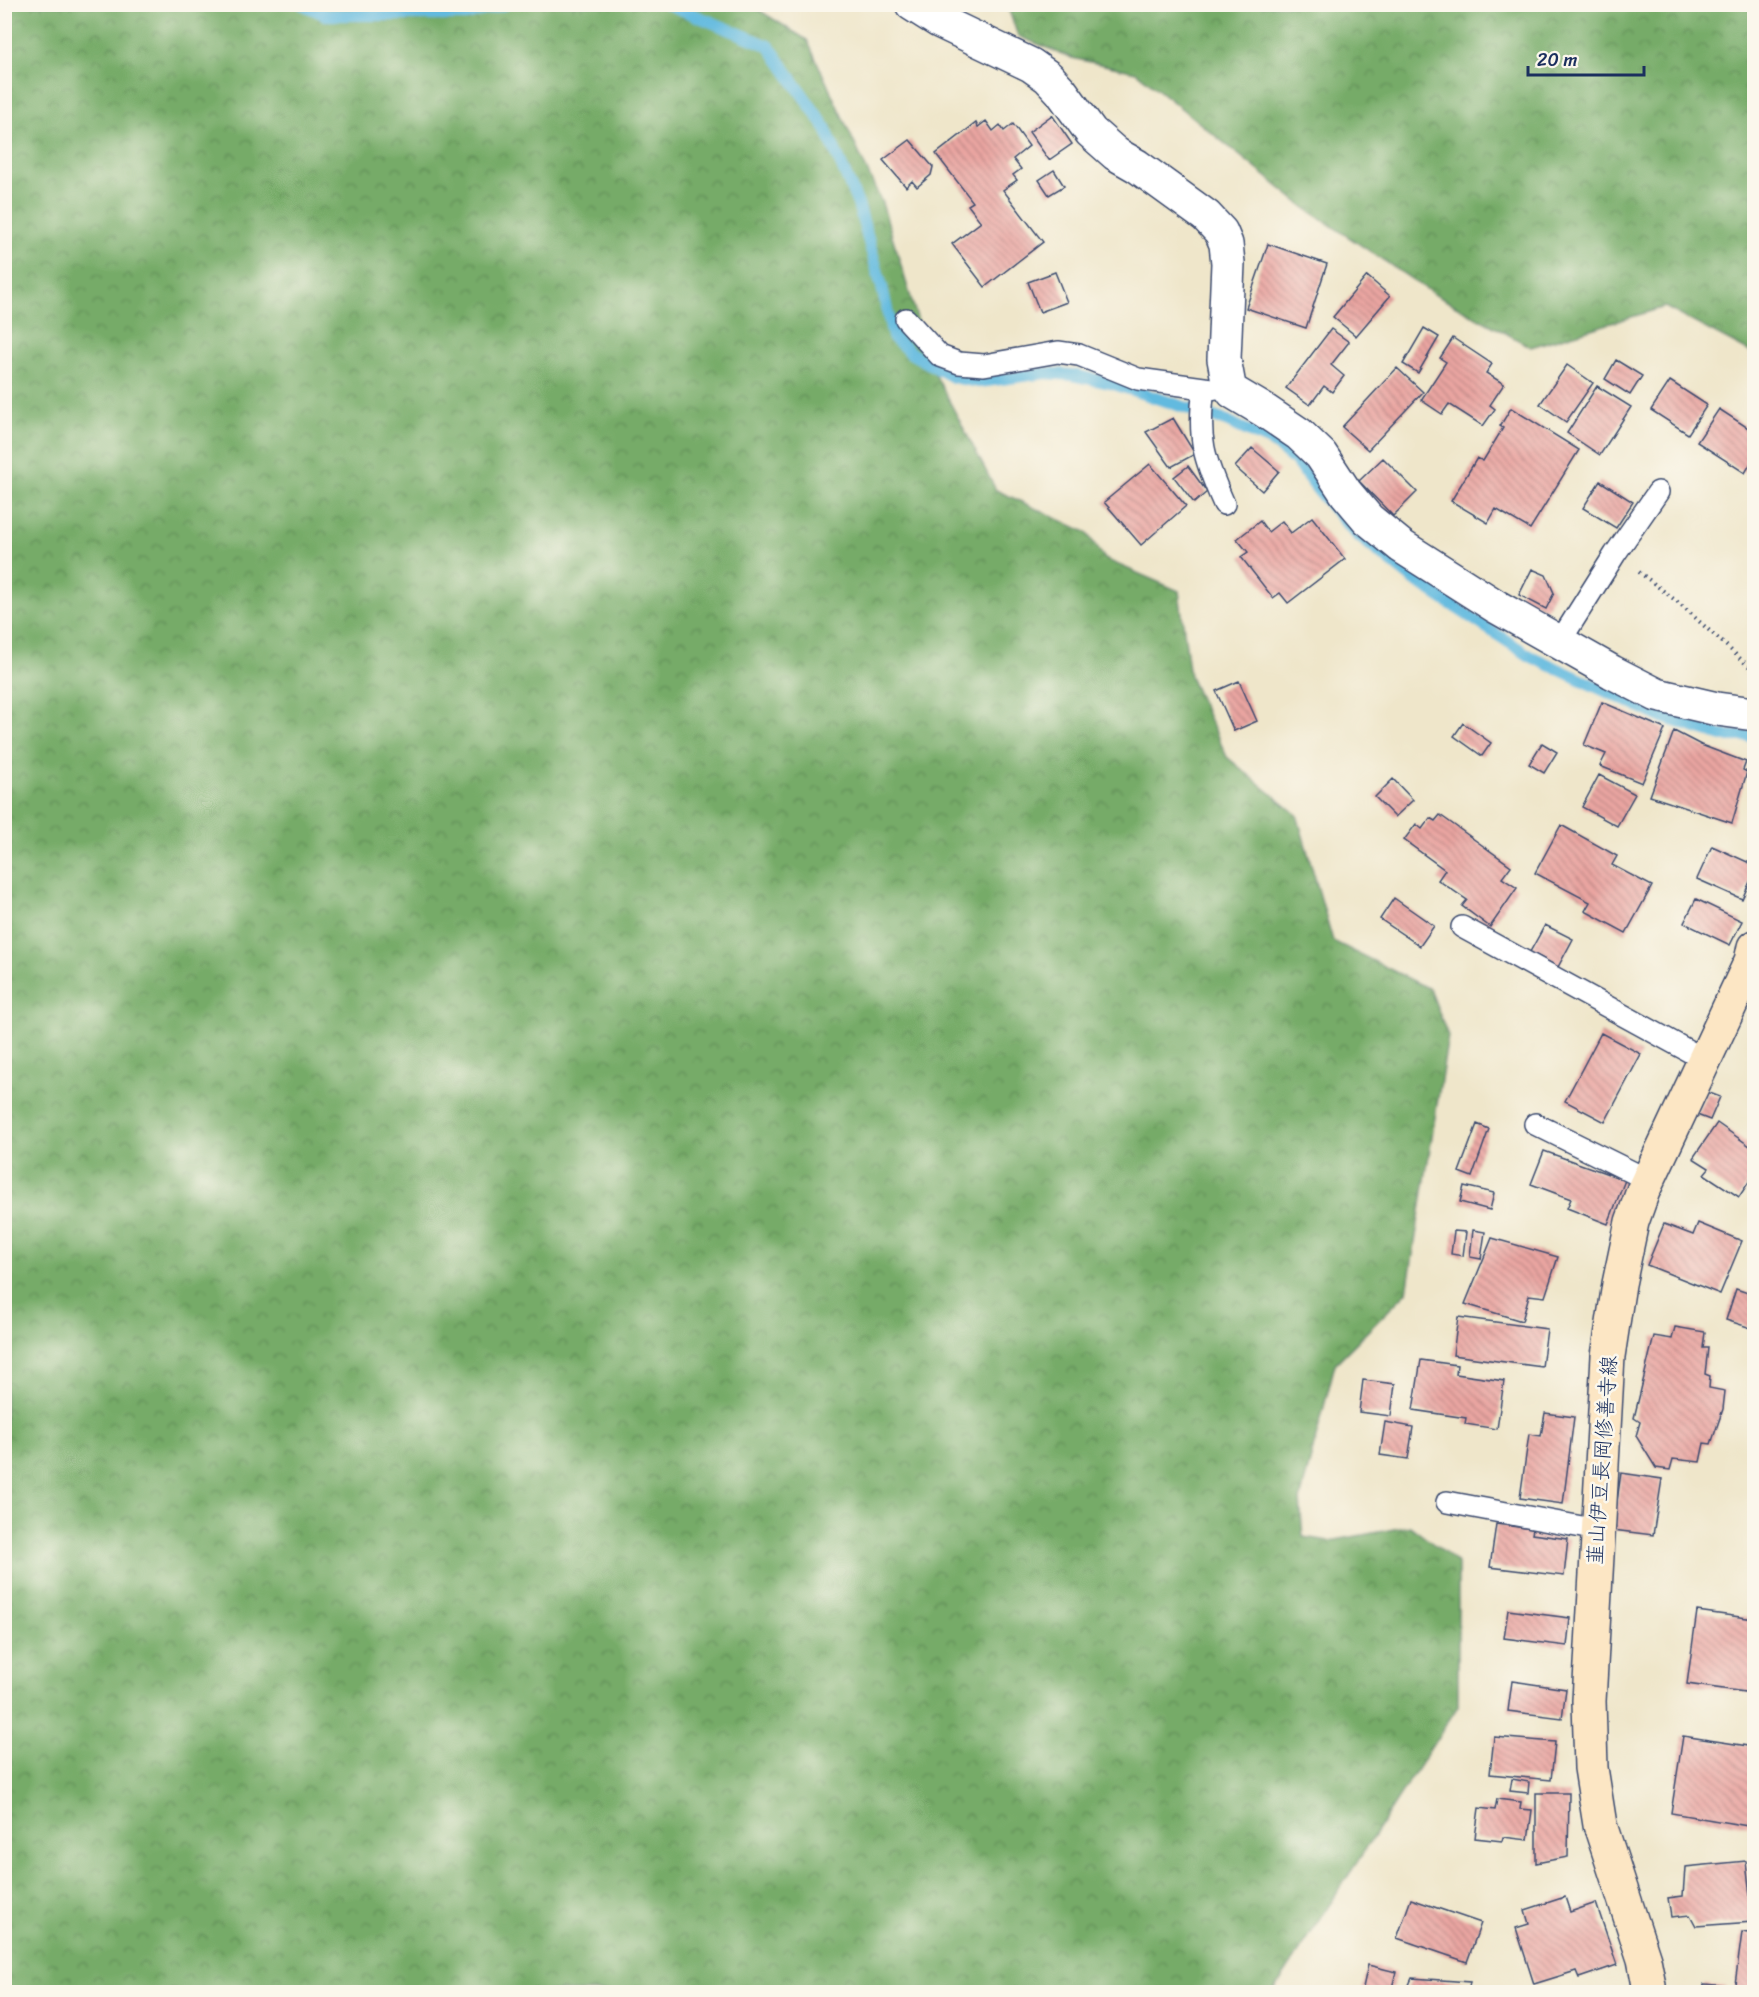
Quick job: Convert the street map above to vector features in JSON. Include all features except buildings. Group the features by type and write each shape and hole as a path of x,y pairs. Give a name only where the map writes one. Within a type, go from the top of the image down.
{"main road":[{"name":"韮山伊豆長岡修善寺線","path":"1648,1992 1649,1985 1644,1959 1600,1824 1591,1768 1589,1701 1608,1356 1619,1284 1632,1222 1648,1180 1751,961 1755,947"}],"street":[{"path":"912,4 939,21 1031,65 1048,77 1073,106 1091,132 1116,154 1137,166 1206,216 1221,232 1226,244 1228,263 1224,359 1212,391 1233,392 1299,434 1321,455 1346,493 1368,519 1401,546 1497,608 1657,695 1717,710 1755,714"}],"lane":[{"path":"906,319 940,357 959,363 984,365 1058,352 1079,355 1138,379 1212,391 1200,423 1202,442 1211,475 1224,504"},
{"path":"1559,643 1615,554 1658,492"},
{"path":"1462,927 1705,1059"},
{"path":"1535,1124 1648,1180"},
{"path":"1447,1502 1598,1530"}],"path":[{"path":"1615,554 1679,603 1755,671"}],"green space":[{"path":"5,5 751,5 807,40 882,203 933,370 996,490 1086,532 1105,559 1179,591 1190,677 1227,757 1297,815 1333,941 1430,989 1448,1036 1407,1292 1335,1364 1300,1500 1303,1537 1330,1541 1410,1526 1458,1563 1458,1706 1273,1992 5,1992"},
{"path":"1007,5 1754,5 1754,354 1665,307 1531,347 1434,294 1305,208 1136,72 1072,58 1018,36"}],"waterway":[{"path":"302,4 326,15 466,15 506,4"},
{"path":"668,4 769,46 825,127 858,204 882,287 893,337 912,354 953,377 979,382 1045,373 1072,375 1111,383 1226,421 1272,442 1296,462 1357,535 1414,580 1530,656 1659,716 1722,736 1754,736"}]}
